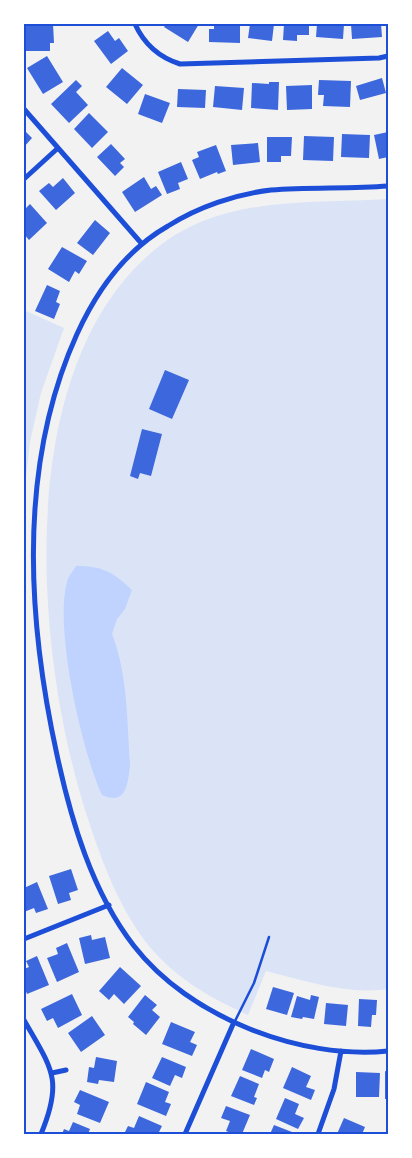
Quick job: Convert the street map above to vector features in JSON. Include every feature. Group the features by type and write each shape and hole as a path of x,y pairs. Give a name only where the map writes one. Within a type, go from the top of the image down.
{"street":[{"path":"135,24 141,38 155,52 168,60 180,64 379,58 388,56"},
{"path":"24,109 142,244"},
{"path":"24,179 58,148"},
{"path":"388,186 272,190 240,196 221,202 166,226 142,244 118,267 98,294 84,318 54,397 38,477 35,600 42,670 52,730 65,790 78,836 91,870 134,947 156,970 197,1003 234,1022 293,1042 341,1051 388,1051"},
{"path":"24,938 109,905"},
{"path":"24,1020 52,1073 52,1103 40,1134"},
{"path":"185,1134 234,1022"},
{"path":"318,1134 334,1089 341,1051"},
{"path":"52,1073 66,1070"}],"lane":[{"path":"234,1022 254,983 269,937"}],"shaded area":[{"path":"388,199 388,989 342,989 266,971 248,1015 205,993 179,975 145,941 117,895 85,810 68,745 55,671 47,592 48,512 57,434 78,362 111,298 158,247 184,230 211,218 239,210 268,205"},
{"path":"24,310 64,328 41,393 30,442 24,495"}],"water":[{"path":"76,566 93,567 107,571 132,590 125,609 117,619 112,634 124,682 130,765 127,786 121,795 116,798 102,795 86,750 72,690 64,629 64,603 69,576"}],"building":[{"path":"25,24 53,24 54,43 50,43 50,51 25,51"},
{"path":"166,24 199,24 188,42 164,27"},
{"path":"214,24 240,24 240,43 209,42 209,29 214,29"},
{"path":"250,24 274,24 272,41 248,38"},
{"path":"284,24 309,24 309,35 297,35 297,41 283,40"},
{"path":"317,24 344,24 343,39 316,37"},
{"path":"351,24 381,24 382,37 352,39"},
{"path":"108,31 115,41 119,38 128,51 111,64 94,41"},
{"path":"47,56 63,82 43,94 27,68"},
{"path":"122,68 143,85 127,104 106,87"},
{"path":"382,78 386,93 360,100 356,86"},
{"path":"76,80 82,86 76,92 88,105 69,123 51,104"},
{"path":"319,80 351,81 350,107 323,106 324,95 318,95"},
{"path":"269,82 279,82 278,110 251,108 252,83 269,84"},
{"path":"312,85 312,109 287,110 286,86"},
{"path":"215,86 244,88 242,110 213,107"},
{"path":"178,89 206,90 205,108 177,107"},
{"path":"145,94 170,103 162,123 138,114"},
{"path":"89,113 108,132 92,148 74,129"},
{"path":"24,130 32,138 24,147"},
{"path":"388,132 388,157 379,159 374,135"},
{"path":"342,134 370,135 369,158 341,157"},
{"path":"304,136 334,137 333,161 303,160"},
{"path":"267,137 292,137 291,156 281,156 281,162 267,162"},
{"path":"258,143 260,162 233,165 231,145"},
{"path":"111,144 125,159 120,163 124,167 115,176 97,157"},
{"path":"216,145 226,171 218,174 217,172 200,179 192,160 199,157 197,152"},
{"path":"181,162 188,179 178,183 180,189 167,194 158,172"},
{"path":"144,177 151,189 156,186 162,195 135,212 122,192"},
{"path":"63,178 75,193 56,210 39,191 49,183 53,187"},
{"path":"30,204 47,223 29,240 24,234 24,210"},
{"path":"95,220 110,233 93,255 77,243"},
{"path":"62,247 87,261 79,274 75,271 69,282 48,269"},
{"path":"47,285 60,291 56,302 60,304 54,319 35,311"},
{"path":"165,370 189,380 172,419 149,409"},
{"path":"142,429 162,434 151,476 140,473 138,479 130,476"},
{"path":"71,869 78,890 69,893 71,900 58,904 49,876"},
{"path":"37,882 48,909 36,913 34,908 24,912 24,888"},
{"path":"91,935 92,940 105,937 110,958 85,964 79,938"},
{"path":"67,943 79,972 57,982 47,958 58,954 56,948"},
{"path":"37,956 49,985 27,994 24,986 24,969 29,967 26,961"},
{"path":"120,967 141,986 124,1004 114,994 109,1000 99,991"},
{"path":"273,987 294,993 287,1015 266,1009"},
{"path":"72,994 82,1015 58,1028 53,1018 47,1021 41,1009"},
{"path":"145,995 157,1005 152,1010 160,1017 146,1035 128,1017"},
{"path":"311,995 319,997 314,1019 291,1017 297,996 310,1000"},
{"path":"359,999 377,1000 376,1015 372,1015 371,1027 358,1026"},
{"path":"326,1003 348,1005 346,1026 324,1024"},
{"path":"92,1016 105,1035 81,1052 68,1033"},
{"path":"171,1022 195,1032 190,1042 197,1045 192,1056 162,1044"},
{"path":"251,1049 274,1059 269,1072 265,1070 262,1078 242,1070"},
{"path":"96,1057 117,1061 114,1082 99,1080 98,1084 87,1082 89,1067 94,1068"},
{"path":"162,1057 186,1067 182,1078 175,1075 170,1086 152,1078"},
{"path":"292,1067 311,1076 306,1087 315,1090 311,1100 283,1088"},
{"path":"385,1071 388,1072 388,1099 385,1099"},
{"path":"356,1072 380,1073 379,1097 356,1097"},
{"path":"240,1076 259,1084 254,1097 257,1098 254,1105 231,1096"},
{"path":"146,1082 169,1092 165,1102 171,1104 166,1116 137,1104"},
{"path":"80,1090 109,1102 100,1123 77,1114 80,1105 74,1102"},
{"path":"24,1092 26,1092 26,1119 24,1120"},
{"path":"285,1098 299,1104 295,1114 304,1118 298,1129 276,1119"},
{"path":"226,1106 250,1115 242,1134 226,1131 230,1121 221,1118"},
{"path":"139,1116 162,1126 158,1134 124,1134 128,1126 134,1128"},
{"path":"344,1118 365,1127 362,1134 337,1134"},
{"path":"73,1122 90,1129 88,1134 62,1134 64,1129 69,1131"},
{"path":"274,1125 292,1132 291,1134 270,1134"}]}
